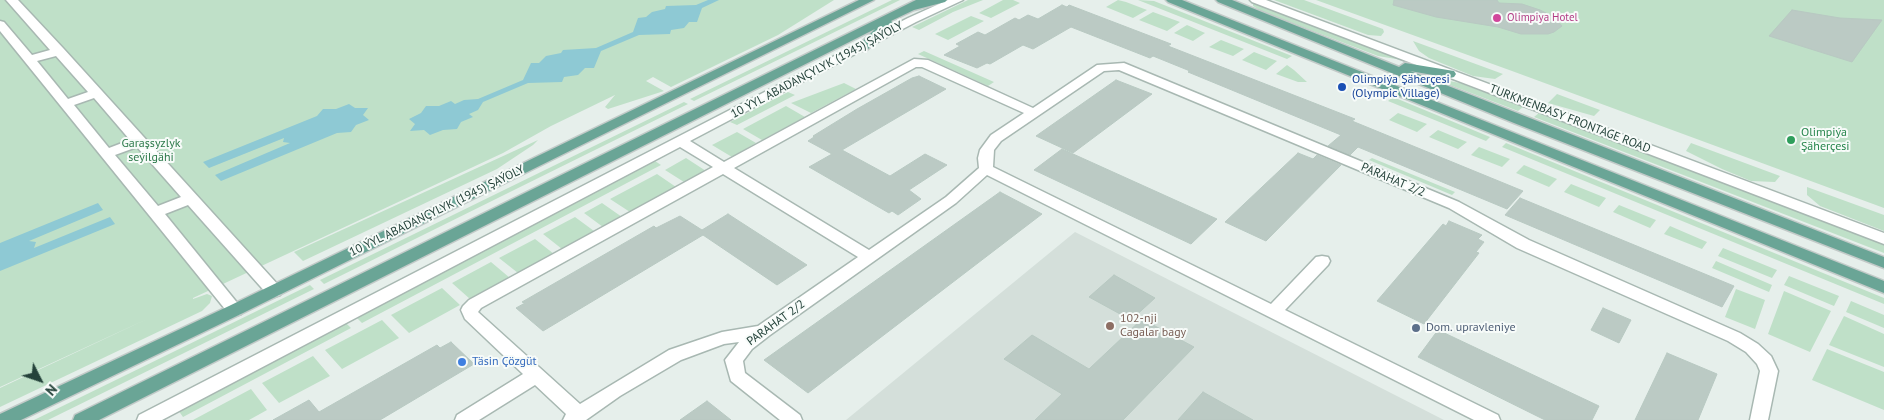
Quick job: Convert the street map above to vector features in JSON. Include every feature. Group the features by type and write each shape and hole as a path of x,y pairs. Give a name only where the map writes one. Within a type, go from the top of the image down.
{"main road":[{"name":"10 ÝYL ABADANÇYLYK (1945) ŞAÝOLY","path":"82,420 925,0"},
{"path":"863,47 903,11 940,0"},
{"path":"1172,0 1884,287"},
{"path":"1222,0 1884,263"},
{"path":"1238,0 1247,10"},
{"name":"10 ÝYL ABADANÇYLYK (1945) ŞAÝOLY","path":"4,420 274,291 864,1"},
{"path":"1382,64 1450,74"}],"street":[{"name":"10 ÝYL ABADANÇYLYK (1945) ŞAÝOLY","path":"146,420 912,20 957,0"},
{"name":"TURKMENBASY FRONTAGE ROAD","path":"1256,0 1884,239"},
{"path":"0,17 17,5 274,291"},
{"path":"0,24 235,310"},
{"path":"29,60 59,51"},
{"path":"764,331 722,338 675,356 575,417 536,375 471,315 469,310 475,304 914,63 924,63 1034,113"},
{"name":"PARAHAT 2/2","path":"793,420 737,376 734,360 746,345 951,200 986,169 985,158 987,150 996,138 1101,68 1120,66 1454,205 1523,244 1725,333 1752,348 1765,361 1770,371 1759,420"},
{"path":"65,104 97,93"},
{"path":"106,154 140,141"},
{"path":"680,142 869,257"},
{"path":"986,169 1490,420"},
{"path":"155,213 191,198"},
{"path":"1274,311 1322,261"},
{"path":"464,420 536,375"}],"shaded area":[{"name":"102-nji Cagalar bagy","path":"1075,232 1444,420 846,420"}],"green space":[{"name":"Garaşsyzlyk seýilgähi","path":"0,0 834,0 778,35 671,87 653,77 646,81 664,91 608,109 605,107 615,95 551,126 503,153 193,298 207,294 212,296 210,303 202,311 0,407 0,388 147,319 0,387"},
{"path":"892,0 900,0 694,101 690,99"},
{"path":"968,0 983,0 953,12 919,30 912,27"},
{"path":"1003,0 1013,0 1020,3 991,18 979,13"},
{"path":"1118,0 1147,10 1133,18 1106,7"},
{"path":"1138,0 1154,1 1292,56 1287,59"},
{"path":"1274,0 1304,0 1383,29 1384,32 1381,36 1368,35"},
{"name":"Olimpiýa Şäherçesi","path":"1316,0 1884,0 1884,208 1512,71"},
{"path":"1253,3 1402,60 1378,56 1261,11 1253,6"},
{"path":"1153,12 1180,22 1167,31 1139,20"},
{"path":"971,16 984,21 948,40 935,34"},
{"path":"1187,25 1205,33 1193,41 1174,33"},
{"path":"1221,40 1244,49 1233,56 1209,47"},
{"path":"1413,41 1503,74 1495,79 1473,76 1429,58 1419,51"},
{"path":"924,51 994,82 988,86 918,54"},
{"path":"1254,52 1277,61 1266,70 1242,60"},
{"path":"1287,65 1307,82 1298,82 1276,74"},
{"path":"1437,80 1460,83 1523,107 1518,111"},
{"path":"844,83 856,89 811,113 791,103"},
{"path":"788,92 795,95 737,125 730,122"},
{"path":"1557,94 1600,110 1594,116 1548,103"},
{"path":"1393,97 1490,137 1486,141 1388,101"},
{"path":"684,102 688,104 324,284 320,280"},
{"path":"786,106 805,117 762,140 743,129"},
{"path":"1398,113 1427,124 1417,132 1389,120"},
{"path":"1539,113 1884,245 1884,253 1534,117"},
{"path":"1438,130 1467,142 1458,149 1429,137"},
{"path":"737,132 756,143 732,157 712,145"},
{"path":"538,140 497,169 303,261 294,252"},
{"path":"1506,143 1884,298 1884,304 1502,147"},
{"path":"1691,143 1780,176 1775,182 1751,181 1686,151"},
{"path":"1479,147 1510,159 1502,167 1471,155"},
{"path":"686,158 706,171 684,182 665,170"},
{"path":"1372,158 1455,192 1452,195 1369,160"},
{"path":"655,161 661,165 362,323 356,317"},
{"path":"1524,165 1557,179 1549,187 1516,173"},
{"path":"657,174 676,187 630,212 610,199"},
{"path":"1571,184 1606,198 1599,207 1564,192"},
{"path":"1807,187 1884,215 1884,231 1820,206 1807,195"},
{"path":"602,203 622,217 603,227 584,213"},
{"path":"1619,205 1656,220 1650,228 1613,212"},
{"path":"575,217 594,231 562,249 543,234"},
{"path":"1670,226 1707,242 1702,249 1664,234"},
{"path":"535,239 554,254 518,273 499,258"},
{"path":"1723,248 1777,270 1772,278 1718,256"},
{"path":"1716,261 1772,285 1769,292 1712,268"},
{"path":"491,262 510,278 470,299 452,283"},
{"path":"1789,276 1839,296 1834,306 1784,285"},
{"path":"310,285 314,289 48,420 34,420"},
{"path":"442,288 460,305 409,333 391,315"},
{"path":"1736,289 1765,300 1755,329 1725,317"},
{"path":"1784,291 1831,311 1810,352 1768,334"},
{"path":"1851,301 1884,315 1884,328 1846,312"},
{"path":"1844,316 1884,334 1884,367 1829,345"},
{"path":"382,320 399,338 342,369 325,350"},
{"path":"345,322 351,328 183,417 178,410"},
{"path":"1827,349 1884,372 1884,410 1812,380"},
{"path":"313,356 330,376 279,403 262,383"},
{"path":"251,389 267,410 249,420 193,420"}],"water":[{"path":"708,0 719,0 702,8 697,22 689,22 684,28 671,30 670,34 639,35 601,51 594,68 585,68 578,75 564,77 562,82 528,83 483,102 478,110 469,114 473,117 461,122 457,129 443,130 430,135 424,130 410,131 415,124 409,119 421,113 426,106 439,106 451,101 455,104 464,100 478,99 523,80 531,63 539,63 546,56 561,53 563,50 596,48 633,32 638,18 646,17 652,12 665,9 666,6 696,5"},
{"path":"349,104 355,108 368,108 363,115 369,120 356,125 351,132 337,133 221,181 215,175 290,143 283,142 284,138 209,168 203,162 317,116 323,109 336,109"},
{"path":"98,203 103,210 29,241 36,242 34,248 110,217 115,224 0,271 0,243"}],"building":[{"name":"Olimpiya Hotel","path":"1394,0 1497,0 1499,3 1522,4 1540,10 1554,17 1562,26 1548,34 1521,34 1498,27 1436,17 1393,5"},
{"path":"1062,5 1067,7 1069,5 1171,44 1168,46 1355,119 1352,121 1523,191 1507,209 1358,147 1350,155 1328,146 1341,135 1153,56 1150,58 1071,27 1033,49 1023,45 990,64 987,63 977,68 944,55 960,46 956,44 978,32 985,35 1015,18 1019,20 1028,15 1038,19"},
{"path":"1792,10 1840,18 1882,20 1852,62 1769,36"},
{"path":"919,76 946,89 842,150 890,176 925,154 947,165 909,190 921,199 898,215 892,211 889,213 809,167 832,154 808,141 813,136 857,109 912,78"},
{"path":"1116,80 1152,94 1073,153 1036,136"},
{"path":"1062,149 1217,219 1191,244 1034,170"},
{"path":"1298,153 1313,159 1317,155 1341,165 1266,241 1225,222"},
{"path":"1000,192 1042,214 808,393 764,360"},
{"path":"1520,198 1734,286 1722,307 1505,215"},
{"path":"728,214 807,265 777,285 703,235 543,331 516,308 525,303 522,302 654,226 656,228 680,216 702,230"},
{"path":"1449,221 1482,235 1478,239 1484,242 1476,252 1479,253 1424,324 1377,301 1443,224 1446,226"},
{"path":"1114,275 1155,298 1131,320 1089,297"},
{"path":"1603,308 1631,320 1619,343 1591,330"},
{"path":"1142,319 1194,347 1123,420 1035,420 1062,394 1004,359 1032,335 1089,369"},
{"path":"1438,330 1599,406 1592,420 1545,420 1418,357"},
{"path":"451,342 474,364 380,420 273,420 309,400 319,412 437,345 440,348"},
{"path":"1667,353 1717,374 1698,420 1635,420"},
{"path":"1203,392 1253,420 1178,420"},
{"path":"707,401 731,420 680,420"}],"place":[{"name":"Olimpiya Hotel","path":"1497,18"},
{"name":"Olimpiýa Şäherçesi (Olympic Village)","path":"1342,87"},
{"name":"Olimpiýa Şäherçesi","path":"1791,140"},
{"name":"102-nji Cagalar bagy","path":"1110,326"},
{"name":"Dom. upravleniye","path":"1416,328"},
{"name":"Täsin Çözgüt","path":"462,362"}]}
